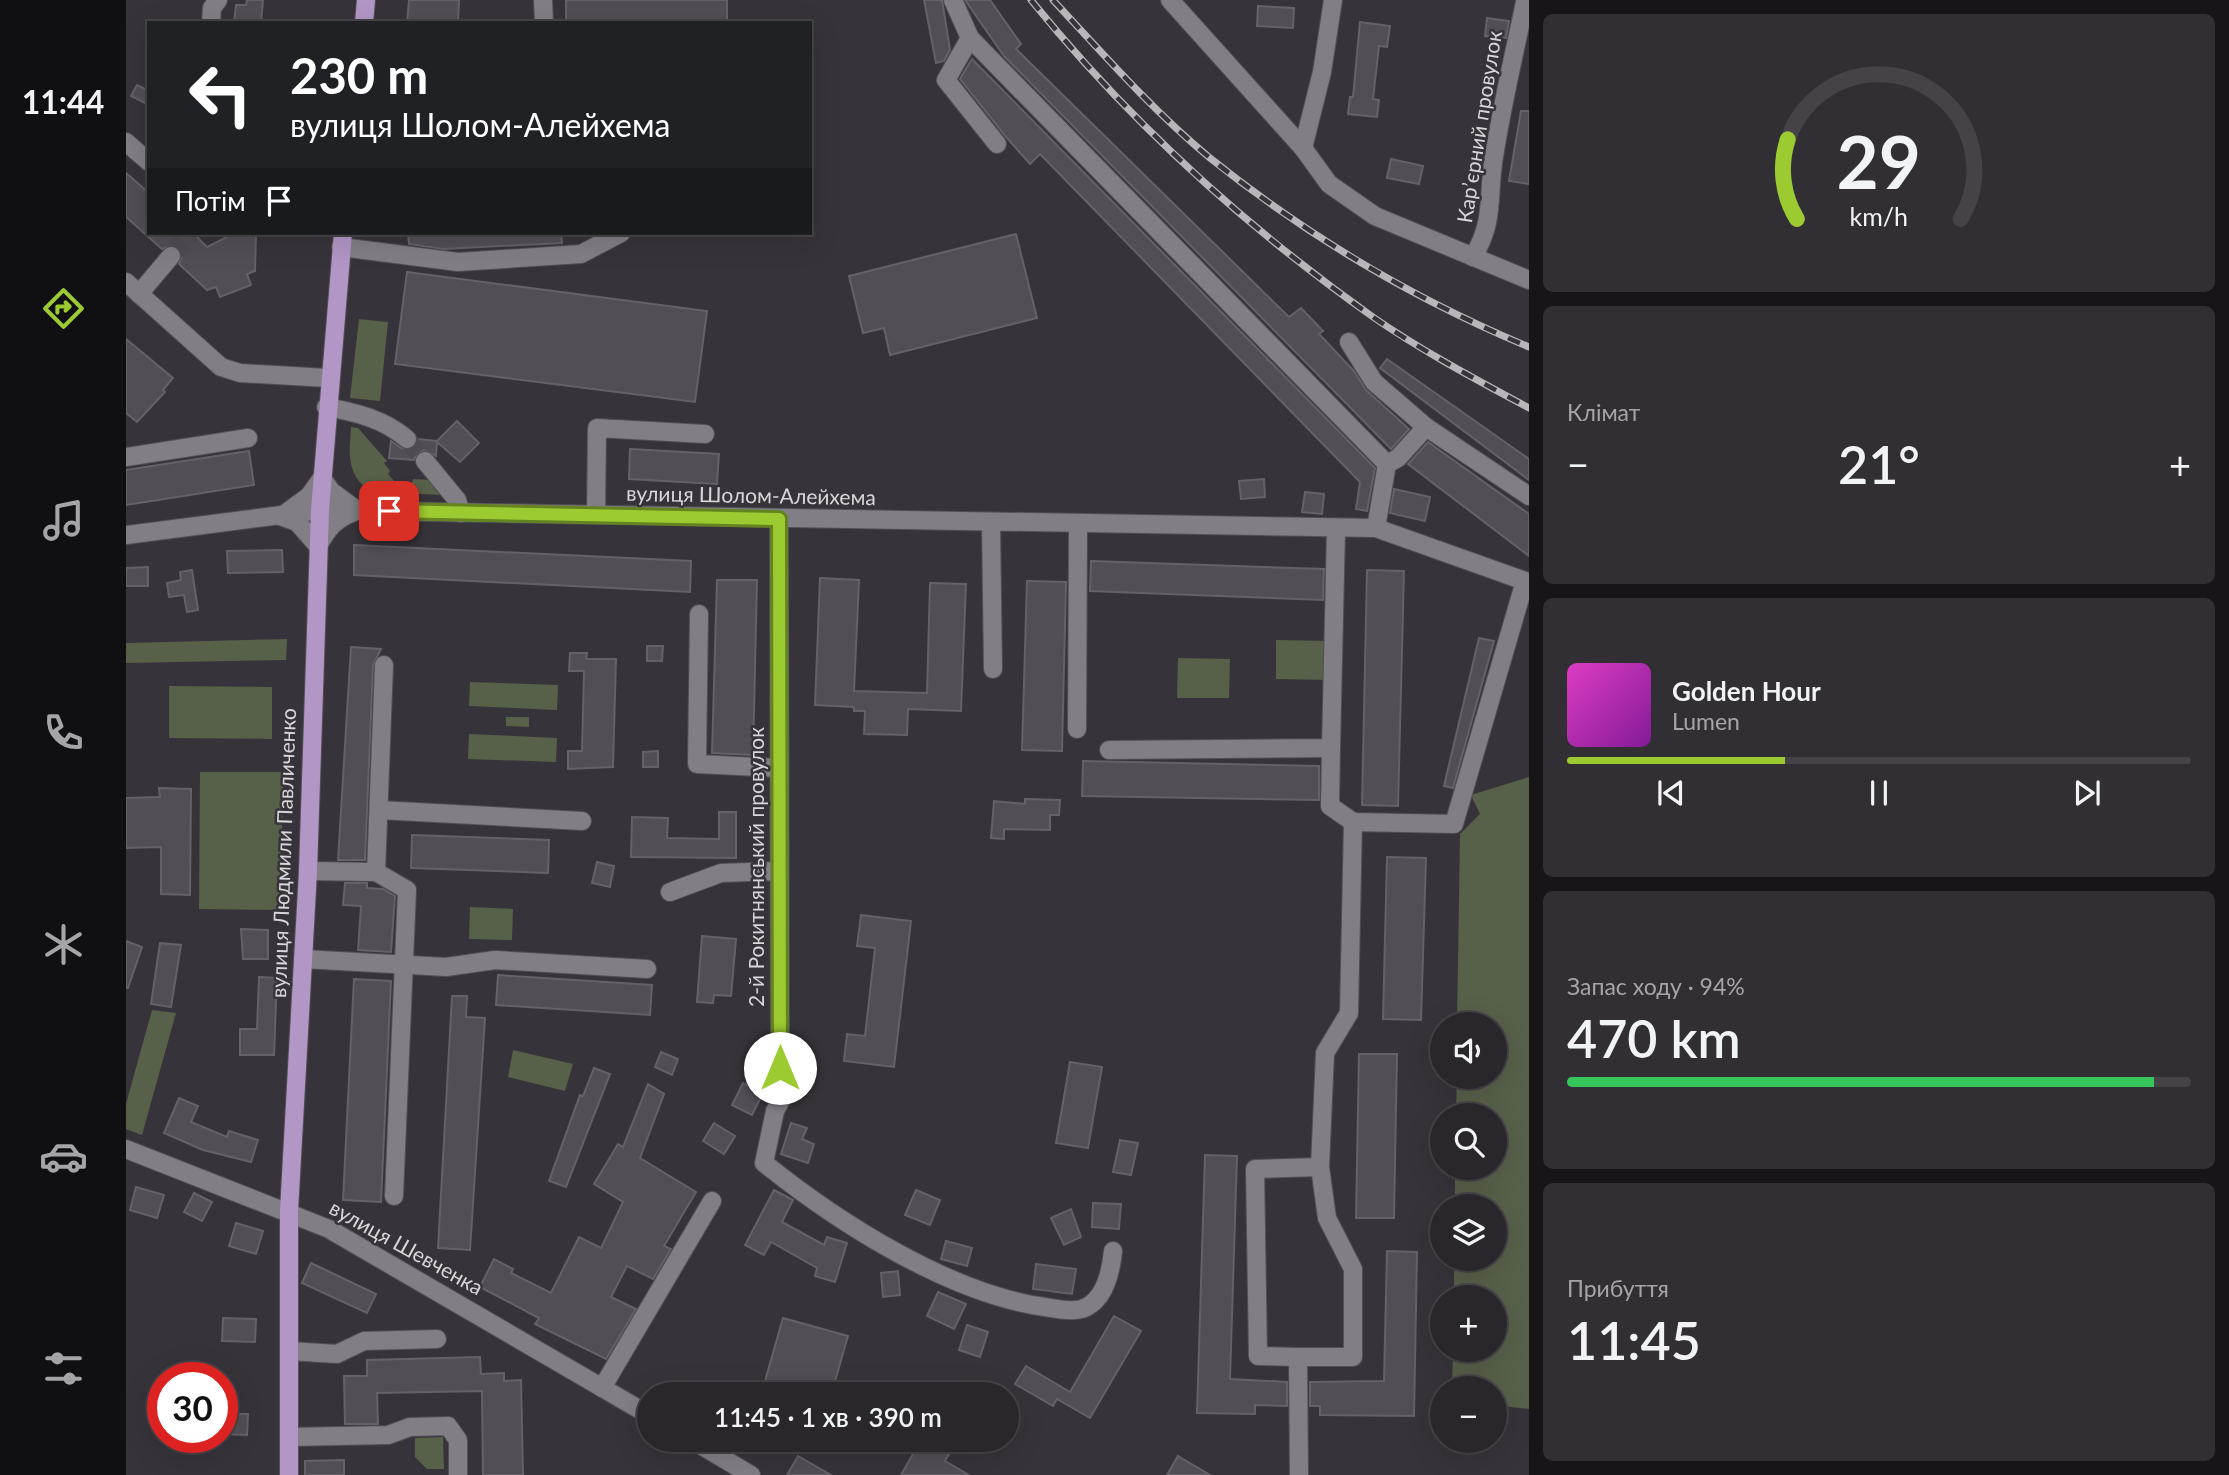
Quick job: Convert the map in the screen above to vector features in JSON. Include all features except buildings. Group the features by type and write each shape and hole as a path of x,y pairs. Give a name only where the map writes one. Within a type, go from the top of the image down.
{"main road":[{"path":"364,21 366,0"},
{"name":"вулиця Людмили Павличенко","path":"289,1475 289,1211 308,870 318,546 328,379 342,240"}],"street":[{"path":"211,21 212,8 218,0"},
{"path":"543,0 544,21"},
{"path":"953,0 970,38 1387,464"},
{"path":"1170,0 1303,148 1329,184 1376,216 1529,280"},
{"path":"1303,148 1322,72 1333,0"},
{"name":"Карʼєрний провулок","path":"1473,257 1485,237 1492,209 1493,162 1525,2"},
{"path":"970,38 946,80 997,144"},
{"path":"126,142 147,160"},
{"path":"342,240 458,262 581,254 617,235"},
{"path":"171,256 133,288 221,367 240,373 328,379"},
{"path":"1349,342 1374,382 1426,427 1529,496"},
{"path":"326,407 353,412 394,428 407,439"},
{"path":"1387,464 1398,458 1426,427"},
{"path":"596,515 597,428 705,434"},
{"path":"126,457 248,438"},
{"path":"425,461 457,500 461,513"},
{"path":"1376,528 1387,464"},
{"path":"280,516 299,506 322,478 331,491 358,511"},
{"name":"вулиця Шолом-Алейхема","path":"126,535 320,510 991,524 1376,528 1525,581 1454,824 1353,822"},
{"path":"280,516 298,522 318,546 327,529 338,517 358,511"},
{"name":"2-й Рокитнянський провулок","path":"779,519 780,1068 787,1088 775,1111 764,1163 794,1187 925,1268 970,1289 1020,1304 1062,1310 1083,1309 1094,1300 1110,1278 1113,1251"},
{"path":"991,524 993,669"},
{"path":"1077,525 1077,729"},
{"path":"1320,1167 1255,1169 1258,1356 1353,1357 1353,1269 1326,1218 1320,1167 1325,1053 1349,1013 1353,822 1330,806 1336,528"},
{"path":"699,614 697,764 779,768"},
{"path":"376,872 384,665"},
{"path":"1109,750 1331,748"},
{"path":"379,810 582,821"},
{"path":"308,870 376,872 407,890 394,1196"},
{"path":"670,892 722,873 779,872"},
{"path":"303,959 446,967 495,960 646,969"},
{"name":"вулиця Шевченка","path":"126,1149 289,1211 383,1258 637,1408"},
{"path":"603,1388 712,1201"},
{"path":"289,1351 337,1354 364,1341 437,1339"},
{"path":"1298,1357 1299,1475"},
{"path":"289,1437 388,1435 410,1427 448,1426 457,1440 458,1475"},
{"path":"712,1452 751,1475"}],"green space":[{"path":"359,319 388,322 380,401 350,398"},
{"path":"351,427 358,428 387,461 384,463 390,471 388,474 396,483 412,483 413,479 432,480 443,495 372,492 353,472 350,455"},
{"path":"287,639 286,660 126,663 126,643"},
{"path":"1276,640 1329,641 1328,680 1276,679"},
{"path":"1178,658 1230,659 1229,698 1177,698"},
{"path":"470,682 558,685 557,710 469,706"},
{"path":"169,686 272,687 272,739 169,738"},
{"path":"506,717 529,717 529,727 506,726"},
{"path":"469,734 557,738 556,762 468,759"},
{"path":"200,772 284,772 279,910 199,909"},
{"path":"1529,777 1529,1409 1507,1406 1507,1376 1452,1376 1453,1362 1507,1362 1507,1285 1454,1285 1454,1271 1507,1271 1507,1194 1455,1194 1455,1180 1507,1180 1507,1103 1456,1103 1457,1089 1507,1089 1507,1012 1457,1012 1460,834 1480,814 1471,795"},
{"path":"470,907 513,909 512,940 469,939"},
{"path":"152,1010 176,1013 142,1135 126,1129 126,1104"},
{"path":"513,1050 573,1064 565,1091 508,1077"},
{"path":"443,1437 444,1469 427,1469 415,1457 415,1438"}],"tunnel":[{"path":"171,256 189,235"},
{"path":"407,439 425,461"}],"railway":[{"path":"1031,0 1108,88 1149,130 1280,247 1392,330 1529,408"},
{"path":"1053,0 1168,121 1210,158 1284,213 1404,287 1529,347"}],"route":[{"path":"389,511 779,519 780,1068"}]}
